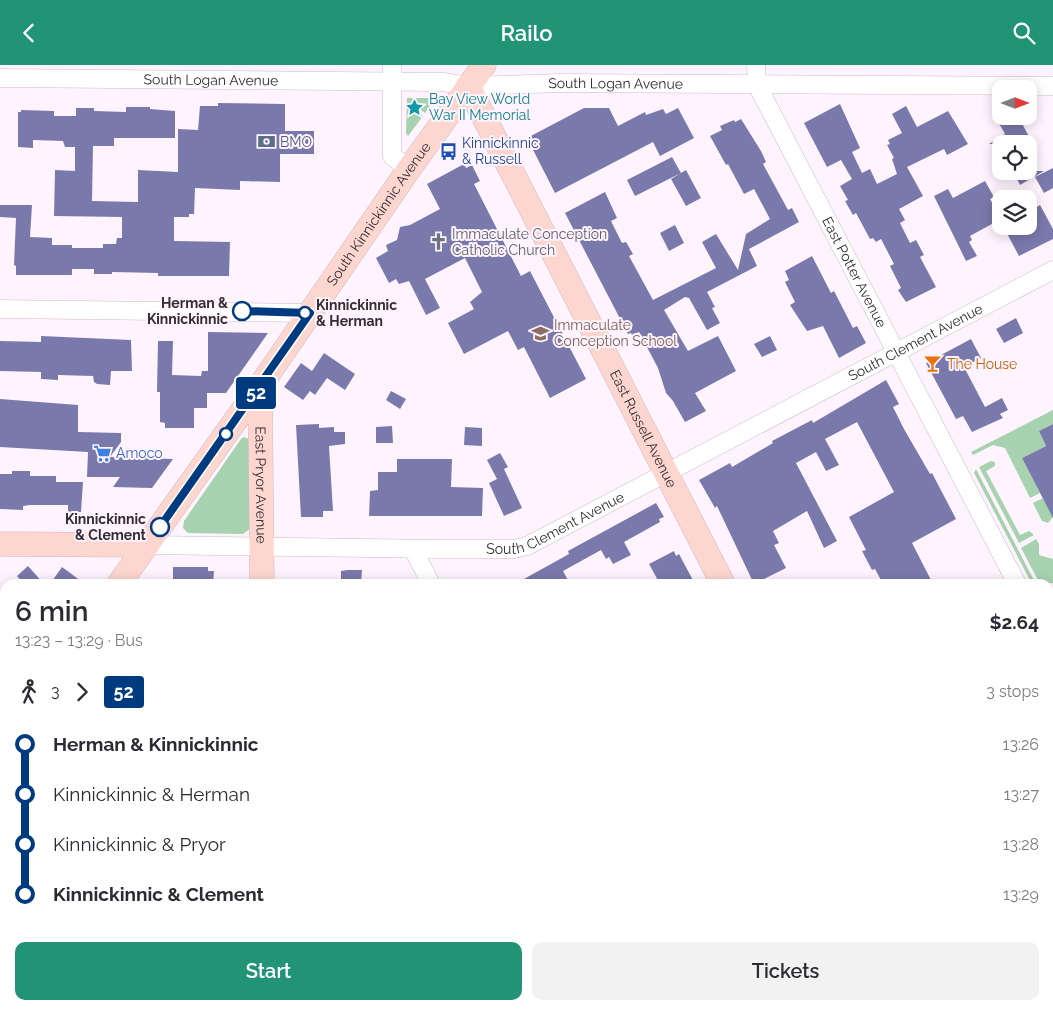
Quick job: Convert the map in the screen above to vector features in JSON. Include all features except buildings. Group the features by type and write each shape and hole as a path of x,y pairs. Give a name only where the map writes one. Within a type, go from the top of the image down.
{"main road":[{"name":"South Kinnickinnic Avenue","path":"123,579 260,386 409,169 484,65"},
{"name":"East Russell Avenue","path":"468,86 720,579"},
{"name":"East Pryor Avenue","path":"260,386 262,579"},
{"name":"South Clement Avenue","path":"0,544 147,545"}],"street":[{"name":"East Potter Avenue","path":"756,65 757,85 1014,579"},
{"name":"South Logan Avenue","path":"0,78 392,74 468,86 551,83 1053,86"},
{"path":"392,74 392,155 409,169"},
{"name":"South Clement Avenue","path":"147,545 413,549 514,549 527,546 1053,269"},
{"path":"0,309 310,313"},
{"path":"413,549 428,579"}],"green space":[{"path":"407,98 428,98 431,105 425,113 414,105 413,108 423,116 408,136 406,133"},
{"path":"1053,410 1053,424 1039,431 1046,446 1022,458 1040,493 1030,498 1005,448 993,445 973,455 971,452"},
{"path":"244,437 251,440 251,528 243,534 188,533 183,528 184,521"},
{"path":"991,461 995,462 995,466 986,471 1020,535 1029,531 1034,535 1019,543 979,467"},
{"path":"976,469 1033,579 1029,579 974,473"},
{"path":"1043,498 1053,517 1048,523 1042,521 1033,503"},
{"path":"1036,539 1039,544 1039,555 1053,559 1053,579 1037,579 1021,548"}],"bus line":[{"name":"52","path":"160,527 310,313 242,311"}],"place":[{"name":"Bay View World War II Memorial","path":"415,107"},
{"name":"BMO","path":"266,142"},
{"name":"Kinnickinnic & Russell","path":"448,151"},
{"name":"Immaculate Conception Catholic Church","path":"438,242"},
{"name":"Herman & Kinnickinnic","path":"242,311"},
{"name":"Kinnickinnic & Herman","path":"305,313"},
{"name":"Immaculate Conception School","path":"540,333"},
{"name":"The House","path":"933,364"},
{"name":"Amoco","path":"102,453"},
{"name":"Kinnickinnic & Clement","path":"160,527"}]}
